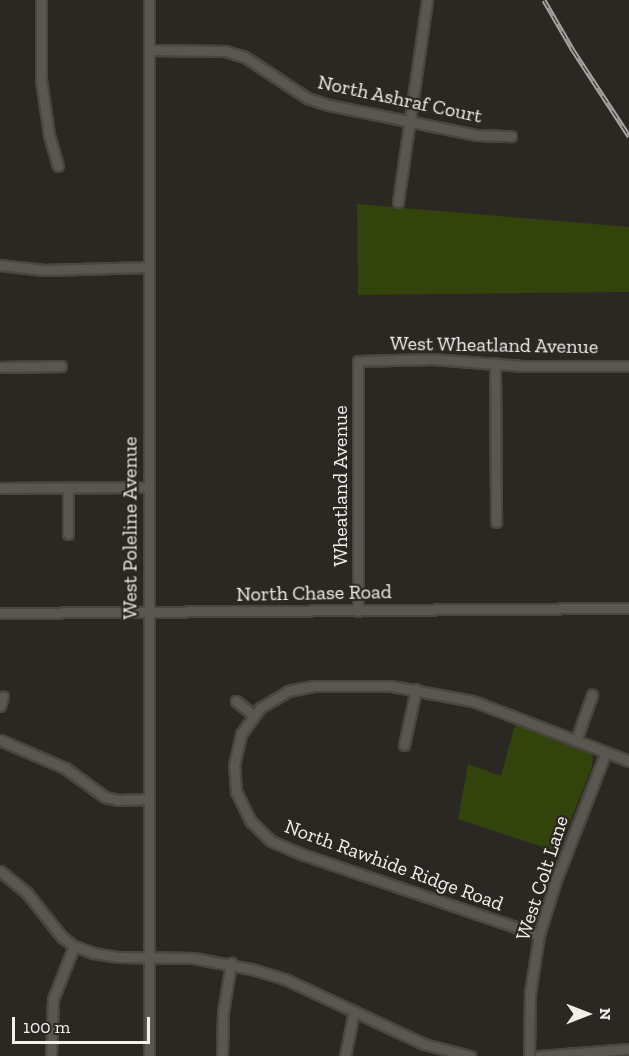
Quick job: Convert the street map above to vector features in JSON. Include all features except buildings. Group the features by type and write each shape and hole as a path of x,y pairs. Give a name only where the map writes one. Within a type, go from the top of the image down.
{"street":[{"path":"40,0 41,80 49,135 58,166"},
{"name":"West Poleline Avenue","path":"149,0 149,1056"},
{"path":"398,202 427,0"},
{"name":"North Ashraf Court","path":"149,50 225,51 245,57 307,98 410,122 490,137 511,136"},
{"path":"0,265 44,270 148,267"},
{"name":"West Wheatland Avenue","path":"358,361 432,359 629,366"},
{"name":"Wheatland Avenue","path":"357,611 358,361"},
{"path":"495,363 496,522"},
{"path":"0,367 61,366"},
{"path":"0,488 148,488"},
{"path":"68,488 68,534"},
{"name":"North Chase Road","path":"0,613 629,608"},
{"name":"North Rawhide Ridge Road","path":"539,935 304,855 281,846 264,835 246,815 234,782 236,748 253,715 270,700 301,687 351,685 416,689 500,710 629,761"},
{"path":"404,745 416,689"},
{"path":"576,740 592,695"},
{"path":"236,701 253,715"},
{"path":"0,740 65,768 105,797 118,800 149,799"},
{"name":"West Colt Lane","path":"529,1056 530,993 539,935 556,880 606,752"},
{"path":"0,871 27,893 62,937 74,946 93,953 118,957 194,958 231,963 285,979 424,1044 470,1056"},
{"path":"51,1056 53,999 74,946"},
{"path":"222,1056 223,1012 231,963"},
{"path":"345,1056 354,1011"},
{"path":"539,1056 629,1049"}],"green space":[{"path":"357,204 629,227 629,292 358,295"},
{"path":"516,721 586,749 593,757 592,767 558,852 458,819 468,764 501,776"}],"railway":[{"path":"544,0 573,50 629,136"}]}
